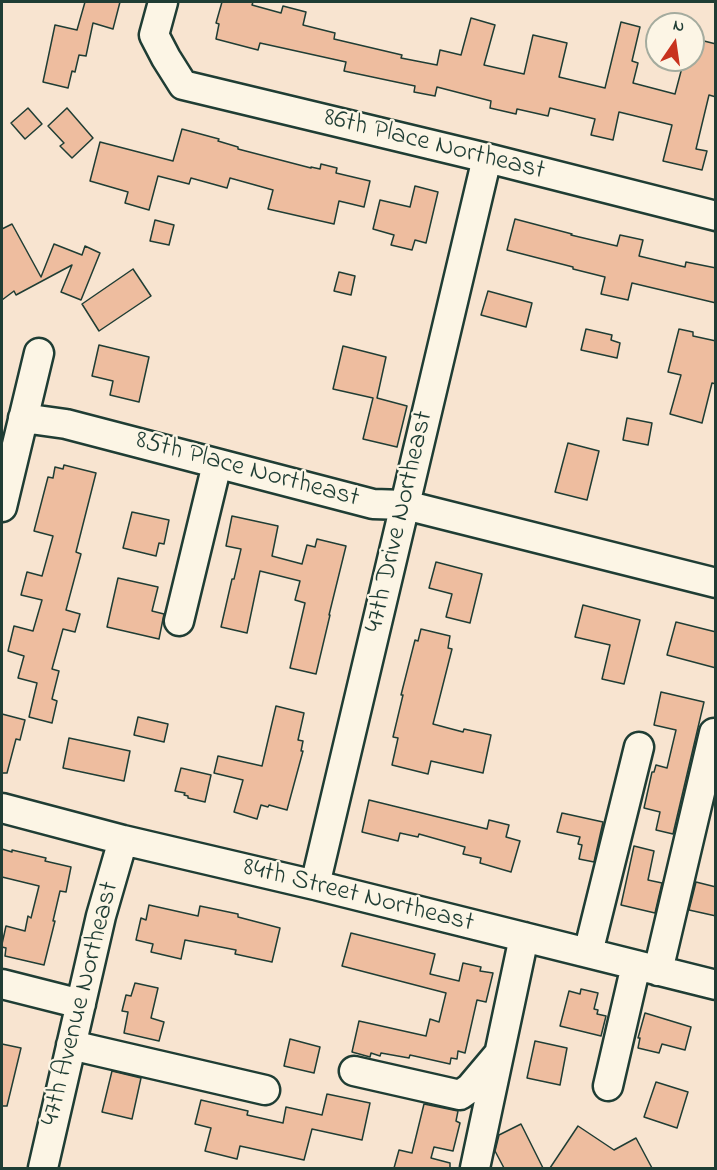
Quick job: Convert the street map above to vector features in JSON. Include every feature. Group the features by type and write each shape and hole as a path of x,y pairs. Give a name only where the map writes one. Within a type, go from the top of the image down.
{"street":[{"name":"86th Place Northeast","path":"163,2 154,35 183,85 716,216"},
{"name":"47th Drive Northeast","path":"315,885 487,158"},
{"path":"2,507 39,353"},
{"name":"85th Place Northeast","path":"23,418 66,424 373,504 405,505 716,583"},
{"path":"179,621 217,464"},
{"path":"608,1086 647,968 714,733"},
{"path":"588,953 639,747"},
{"name":"84th Street Northeast","path":"2,808 123,840 315,885 716,985"},
{"name":"47th Avenue Northeast","path":"43,1168 101,916 123,840"},
{"path":"476,1168 524,937"},
{"path":"2,984 81,1004"},
{"path":"71,1045 265,1090"},
{"path":"354,1071 460,1095 470,1088 500,1052"}],"building":[{"path":"85,2 120,2 113,29 93,23 86,56 79,55 68,88 43,82 55,25 77,30"},
{"path":"222,2 253,2 252,5 281,13 283,6 306,12 303,25 335,33 334,39 402,55 401,58 437,65 440,50 461,55 471,18 495,25 484,65 524,74 533,35 567,43 559,77 605,88 621,22 640,27 632,61 638,63 633,83 675,94 681,72 705,72 705,41 716,44 716,97 709,95 696,149 707,151 702,170 663,161 672,125 619,112 613,140 591,135 595,119 550,108 548,116 517,109 516,114 490,108 491,101 437,87 435,96 414,92 415,86 344,71 346,62 260,43 258,50 216,39 219,24 216,23"},
{"path":"28,108 42,124 25,139 11,123"},
{"path":"67,108 93,138 72,158 60,146 64,143 48,126"},
{"path":"182,129 219,139 218,141 238,147 238,149 311,168 320,169 321,164 337,168 336,173 370,181 364,207 339,201 334,224 268,209 273,190 230,178 227,188 191,178 189,184 158,176 149,210 125,203 128,192 90,181 100,142 173,161"},
{"path":"415,186 438,192 426,243 415,240 412,250 391,245 394,235 373,229 380,200 410,207"},
{"path":"515,219 617,246 620,235 643,240 639,256 685,267 686,262 716,268 716,303 632,283 628,300 601,294 605,277 507,250"},
{"path":"155,220 174,225 169,245 150,241"},
{"path":"12,224 41,277 54,244 82,255 85,246 100,253 81,300 61,292 72,265 16,295 14,291 2,300 2,229"},
{"path":"133,269 151,296 99,331 82,304"},
{"path":"339,272 355,276 351,295 334,291"},
{"path":"488,291 532,303 526,327 481,315"},
{"path":"586,329 612,335 611,340 620,343 617,358 581,350"},
{"path":"679,329 693,332 693,336 716,341 716,384 712,383 702,423 670,414 681,375 668,372"},
{"path":"99,345 149,357 139,402 110,395 113,381 92,376"},
{"path":"343,346 386,357 377,398 407,406 397,447 363,439 373,398 333,389"},
{"path":"627,418 652,423 648,445 623,440"},
{"path":"568,443 599,451 587,500 555,492"},
{"path":"64,465 96,473 76,552 81,554 66,610 80,614 75,632 63,629 52,669 59,671 52,699 57,701 52,723 29,717 37,683 18,678 24,656 8,651 14,626 33,631 42,600 21,595 27,572 42,576 53,536 34,531 48,477 53,478 55,467 63,469"},
{"path":"132,512 169,520 164,544 159,543 156,556 123,548"},
{"path":"232,516 278,526 272,556 302,564 307,545 315,547 317,539 346,546 316,674 290,668 305,603 295,600 300,581 260,571 247,633 221,627 241,549 226,546"},
{"path":"436,562 482,574 470,623 446,617 452,594 429,588"},
{"path":"118,578 158,587 152,611 164,614 159,639 107,627"},
{"path":"583,605 640,620 624,684 602,679 610,645 575,637"},
{"path":"676,622 716,632 716,668 667,655"},
{"path":"421,629 450,636 448,648 452,649 433,724 463,732 464,729 491,735 483,773 431,761 428,774 392,765 398,738 393,737 403,695 401,695 415,640 418,641"},
{"path":"661,692 704,702 673,834 656,830 660,812 644,808 652,772 656,765 667,768 676,730 654,725"},
{"path":"276,706 304,713 298,740 303,741 301,751 303,751 287,810 261,805 257,819 234,812 243,780 214,773 218,756 262,766"},
{"path":"2,714 25,720 20,740 16,739 7,773 2,773"},
{"path":"138,717 168,724 164,742 134,735"},
{"path":"69,738 130,751 124,781 63,768"},
{"path":"181,768 211,775 205,802 188,798 184,795 185,793 175,791"},
{"path":"369,800 487,829 489,820 509,825 506,837 520,841 511,872 480,863 481,858 463,854 465,847 419,834 418,837 400,833 398,841 362,832"},
{"path":"562,813 603,822 594,862 579,859 582,845 578,844 580,837 557,832"},
{"path":"634,846 654,851 648,880 662,883 655,913 621,905"},
{"path":"2,849 46,858 45,861 71,867 66,892 60,891 44,965 5,956 6,948 2,947 2,944 6,926 25,931 28,916 31,918 39,886 2,877"},
{"path":"696,882 716,887 716,916 689,910"},
{"path":"149,905 198,916 200,906 238,914 238,917 280,928 272,962 235,954 236,950 185,940 181,959 151,952 153,944 136,940 141,918 146,920"},
{"path":"351,933 435,954 430,974 459,981 463,963 481,967 480,971 493,973 486,1002 477,1000 465,1053 458,1051 457,1059 451,1058 450,1064 410,1055 409,1058 381,1053 380,1056 371,1053 370,1057 352,1052 359,1021 426,1036 430,1019 439,1022 446,993 342,966"},
{"path":"135,983 158,988 151,1018 164,1022 159,1041 124,1033 128,1012 122,1011 126,995 131,996"},
{"path":"581,989 598,993 594,1009 598,1010 597,1014 606,1016 601,1036 560,1026 569,991 580,994"},
{"path":"645,1013 691,1027 685,1050 662,1044 659,1053 638,1048 640,1038 638,1038"},
{"path":"290,1039 320,1047 314,1073 284,1066"},
{"path":"535,1041 567,1048 560,1085 527,1078"},
{"path":"2,1044 21,1048 7,1106 2,1106"},
{"path":"112,1071 141,1078 132,1119 102,1112"},
{"path":"656,1082 688,1092 677,1128 644,1117"},
{"path":"327,1094 370,1103 362,1140 312,1129 304,1160 240,1146 237,1159 205,1151 211,1128 195,1124 201,1100 248,1111 247,1115 283,1123 286,1107 322,1115"},
{"path":"424,1104 458,1111 456,1121 460,1123 453,1151 434,1147 431,1158 450,1163 450,1168 394,1168 399,1150 412,1153"},
{"path":"521,1124 543,1168 504,1168 495,1151 499,1135"},
{"path":"578,1126 614,1150 636,1138 652,1168 550,1168"}]}
